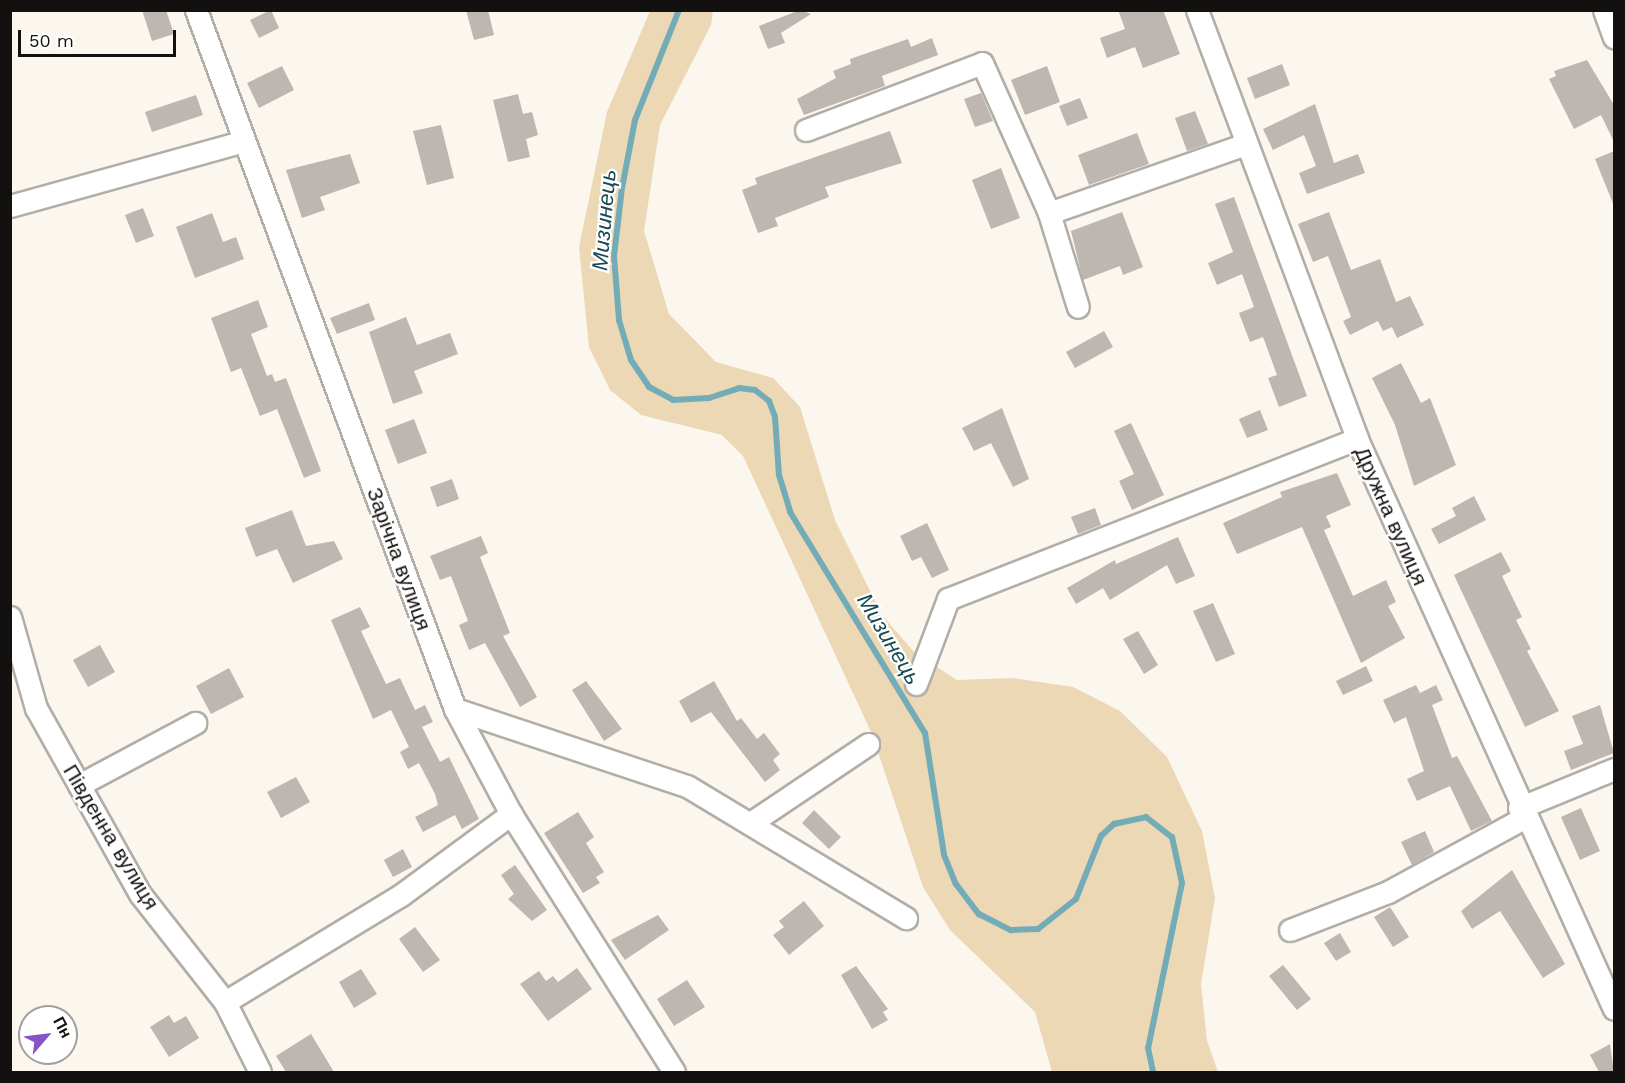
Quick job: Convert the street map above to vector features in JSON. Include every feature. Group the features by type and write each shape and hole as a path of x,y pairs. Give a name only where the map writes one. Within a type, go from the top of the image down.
{"street":[{"name":"Зарічна вулиця","path":"196,10 455,709 511,814 674,1072"},
{"name":"Дружна вулиця","path":"1197,10 1357,439 1522,813 1614,1009"},
{"path":"1604,10 1614,37"},
{"path":"806,130 982,63 1048,213 1078,307"},
{"path":"10,206 244,141"},
{"path":"1048,213 1246,144"},
{"path":"916,684 948,599 1357,439"},
{"name":"Південна вулиця","path":"10,617 36,708 140,894 225,1002 260,1072"},
{"path":"455,709 687,786 752,822 906,918"},
{"path":"79,785 195,723"},
{"path":"752,822 868,744"},
{"path":"1290,930 1388,892 1522,813 1614,769"},
{"path":"225,1002 401,895 511,814"}],"shaded area":[{"path":"650,11 713,11 711,25 660,125 644,231 669,314 716,362 773,378 800,407 835,520 882,615 915,653 957,680 1012,678 1073,687 1120,711 1167,757 1202,831 1215,898 1201,984 1207,1041 1218,1072 1052,1072 1035,1012 950,930 923,887 872,734 743,456 722,435 641,415 610,390 589,347 579,247 607,112"}],"building":[{"path":"142,10 166,10 174,34 152,41"},
{"path":"271,10 279,28 259,38 250,20"},
{"path":"466,10 488,10 494,35 474,40"},
{"path":"800,10 811,14 781,33 785,43 768,49 759,26"},
{"path":"1118,10 1163,10 1180,54 1143,68 1135,47 1107,58 1100,38 1125,29"},
{"path":"932,38 938,55 882,76 885,86 804,115 797,99 836,78 833,71 851,64 850,59 908,39 911,47"},
{"path":"1587,60 1614,105 1614,142 1601,115 1574,129 1549,79 1556,76 1554,71"},
{"path":"1282,64 1290,85 1255,99 1247,78"},
{"path":"282,66 294,90 259,108 247,83"},
{"path":"1047,66 1060,102 1025,115 1011,80"},
{"path":"981,93 993,121 975,127 964,99"},
{"path":"518,94 523,114 532,112 538,135 526,139 530,157 508,162 493,100"},
{"path":"196,95 203,115 152,132 145,112"},
{"path":"1080,98 1088,118 1067,126 1059,106"},
{"path":"1315,104 1334,163 1358,154 1365,173 1307,194 1299,173 1316,166 1304,135 1273,150 1263,129"},
{"path":"1195,111 1208,144 1187,151 1175,118"},
{"path":"441,125 454,178 427,185 413,131"},
{"path":"890,131 902,163 825,187 829,197 775,218 778,226 758,233 742,190 757,184 755,178"},
{"path":"1137,133 1149,164 1089,185 1078,155"},
{"path":"1614,151 1614,206 1595,159"},
{"path":"350,154 360,183 320,197 325,210 302,218 286,170"},
{"path":"1001,168 1020,218 991,229 972,180"},
{"path":"1234,197 1307,396 1279,407 1268,378 1277,375 1263,337 1250,342 1239,313 1254,307 1242,274 1217,285 1208,263 1233,252 1215,204"},
{"path":"143,208 154,236 136,243 125,215"},
{"path":"1122,212 1143,267 1123,275 1120,266 1083,280 1071,231"},
{"path":"1329,212 1351,270 1380,259 1396,302 1410,296 1424,325 1397,338 1392,327 1383,331 1378,321 1350,335 1343,321 1351,317 1328,256 1313,262 1298,224"},
{"path":"212,213 223,242 236,237 244,259 195,278 176,227"},
{"path":"258,300 268,327 251,334 267,376 272,374 275,382 286,378 321,471 304,478 277,409 260,416 241,368 231,372 211,318"},
{"path":"369,303 375,320 337,334 330,318"},
{"path":"406,317 417,345 450,333 458,354 414,371 423,393 393,404 369,332"},
{"path":"1104,331 1113,347 1075,368 1066,352"},
{"path":"1401,363 1421,403 1430,398 1456,465 1414,486 1395,425 1372,378"},
{"path":"1002,408 1029,479 1013,487 991,443 974,451 962,428"},
{"path":"1260,410 1268,430 1247,438 1239,419"},
{"path":"414,419 427,453 398,464 385,430"},
{"path":"1131,423 1164,495 1132,510 1119,481 1134,474 1114,431"},
{"path":"1337,473 1351,505 1326,516 1331,527 1324,530 1353,596 1386,580 1396,602 1388,606 1405,638 1361,663 1302,527 1237,554 1223,523 1282,497 1280,492"},
{"path":"452,479 459,499 437,507 430,487"},
{"path":"1474,496 1486,520 1439,544 1431,529 1456,516 1452,508"},
{"path":"1095,508 1101,525 1078,534 1071,517"},
{"path":"292,510 306,546 334,541 343,559 293,583 277,549 256,557 245,528"},
{"path":"927,523 949,570 932,578 921,557 912,561 900,536"},
{"path":"481,536 488,553 480,557 510,633 503,636 537,697 520,707 485,643 469,650 459,625 468,621 451,576 440,580 430,556"},
{"path":"1178,537 1195,576 1176,584 1167,565 1110,600 1103,588 1076,604 1067,588 1115,560 1116,564"},
{"path":"1501,552 1511,571 1502,576 1522,617 1516,620 1531,649 1527,651 1559,711 1525,727 1454,575"},
{"path":"1213,603 1235,654 1216,662 1193,611"},
{"path":"360,607 370,627 361,631 386,684 400,678 415,710 425,705 433,722 422,727 440,762 449,757 479,819 462,829 455,815 423,832 415,817 438,805 435,794 419,763 408,769 400,752 409,747 391,710 373,719 331,620"},
{"path":"1138,631 1158,665 1144,674 1123,639"},
{"path":"100,645 115,672 88,687 73,660"},
{"path":"1366,666 1373,681 1343,695 1336,681"},
{"path":"229,668 244,697 211,714 196,686"},
{"path":"586,681 622,729 604,741 572,690"},
{"path":"714,681 737,721 741,718 757,739 764,733 780,754 773,760 780,770 765,782 711,712 691,723 679,701"},
{"path":"1416,685 1420,693 1436,685 1443,700 1432,705 1452,758 1457,756 1492,821 1471,831 1450,786 1417,801 1407,779 1424,771 1406,717 1394,723 1383,700"},
{"path":"1600,705 1614,753 1571,770 1564,751 1583,744 1572,716"},
{"path":"296,777 310,802 281,818 267,792"},
{"path":"1581,808 1600,851 1580,860 1561,817"},
{"path":"814,810 841,837 829,849 802,823"},
{"path":"578,812 594,837 586,843 604,872 596,877 600,883 583,893 544,833"},
{"path":"1425,831 1434,852 1412,865 1401,842"},
{"path":"403,849 412,867 393,877 384,860"},
{"path":"515,865 547,910 532,921 508,899 514,894 501,875"},
{"path":"1512,870 1565,964 1543,978 1500,911 1472,929 1461,911"},
{"path":"804,901 824,926 789,955 773,935 784,927 779,921"},
{"path":"1390,907 1409,937 1393,947 1374,917"},
{"path":"658,915 669,930 625,960 611,940"},
{"path":"415,927 440,960 423,972 399,939"},
{"path":"1340,933 1351,952 1336,961 1324,943"},
{"path":"1283,965 1311,999 1297,1010 1269,976"},
{"path":"856,966 888,1009 883,1012 888,1020 872,1029 841,975"},
{"path":"577,968 592,989 548,1021 520,984 539,971 546,981 553,976 558,982"},
{"path":"361,969 377,994 354,1008 339,982"},
{"path":"687,980 705,1007 674,1026 657,999"},
{"path":"169,1015 174,1023 186,1016 199,1038 169,1057 150,1027"},
{"path":"311,1034 334,1072 286,1072 276,1056"},
{"path":"1610,1044 1614,1072 1599,1072 1590,1055"}],"waterway":[{"name":"Мизинець","path":"679,10 635,120 622,188 614,256 619,320 631,360 649,387 673,400 709,398 739,388 755,390 769,401 775,417 779,475 790,512 925,733 944,855 956,884 979,914 1011,930 1038,929 1076,899 1101,836 1114,824 1146,817 1172,837 1182,883 1148,1048 1153,1072"}]}
